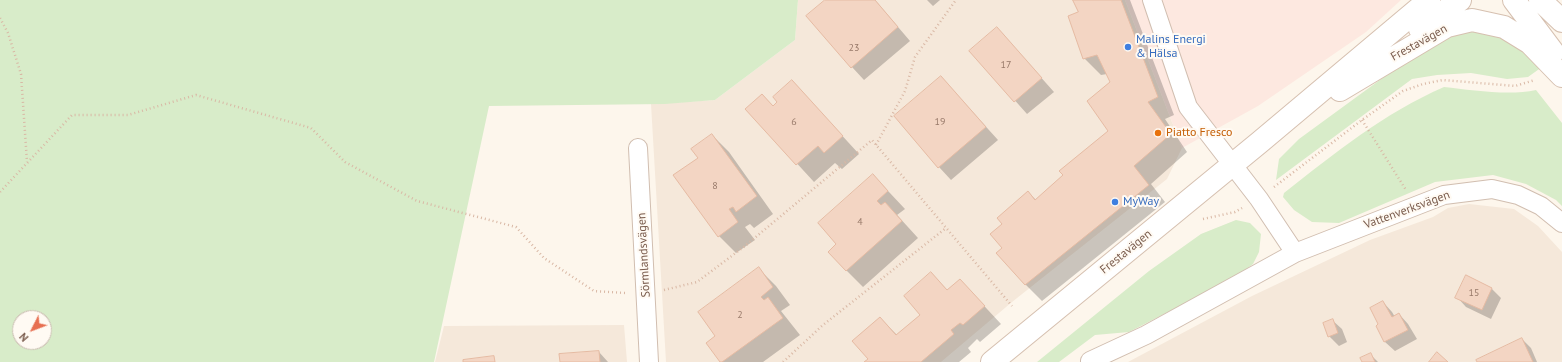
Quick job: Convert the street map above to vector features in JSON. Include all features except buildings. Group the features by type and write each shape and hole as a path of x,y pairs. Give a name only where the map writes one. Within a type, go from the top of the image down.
{"street":[{"path":"1152,0 1188,107 1258,199 1295,253"},
{"name":"Frestavägen","path":"992,362 1260,142 1429,0"},
{"name":"Frestavägen","path":"1356,79 1409,36 1460,0"},
{"path":"1514,0 1562,65"},
{"path":"1540,0 1562,21"},
{"path":"1552,0 1562,14"},
{"name":"Frestavägen","path":"1260,142 1356,79 1447,26 1472,20 1504,26 1530,43 1551,77"},
{"name":"Sörmlandsvägen","path":"638,148 649,362"},
{"name":"Vattenverksvägen","path":"1090,361 1146,335 1295,253 1444,194 1492,190 1518,195 1541,206 1562,223"}],"path":[{"path":"876,145 905,91 915,57 956,0"},
{"path":"0,18 8,33 20,74 27,163"},
{"path":"1258,199 1362,120 1403,91 1423,84 1444,80 1515,86 1551,77"},
{"path":"0,192 72,115 128,115 196,95 311,128 345,162 417,201 516,227 544,258 594,291 646,295 697,282 745,246 872,140 1012,306"},
{"path":"1362,120 1415,206"},
{"path":"783,362 823,325 946,228"}],"shaded area":[{"path":"798,0 1125,0 1182,148 1167,179 1012,302 941,362 666,362 651,104 715,100 795,40"},
{"path":"1125,0 1401,0 1366,32 1258,106 1182,148"},
{"path":"1469,204 1514,209 1538,226 1562,252 1562,362 1128,362 1252,296 1370,240 1433,217 1448,208"},
{"path":"624,325 627,362 435,362 444,326"}],"green space":[{"path":"0,0 798,0 795,40 715,100 665,104 489,106 434,362 0,362"},
{"path":"1479,29 1502,36 1520,46 1542,67 1528,77 1507,79 1471,73 1437,75 1412,79 1276,180 1279,159 1299,139 1414,55 1452,34"},
{"path":"1444,87 1502,92 1525,92 1536,90 1562,123 1562,206 1556,200 1526,184 1493,175 1435,182 1339,223 1312,222 1294,210 1283,197 1284,193 1322,163 1380,121 1422,97"},
{"path":"1236,220 1250,223 1261,234 1259,252 1253,264 1236,277 1129,332 1095,335 1059,362 1037,362 1149,271 1201,234"}],"place":[{"name":"Malins Energi & Hälsa","path":"1128,47"},
{"name":"Piatto Fresco","path":"1158,133"},
{"name":"MyWay","path":"1115,202"}]}
